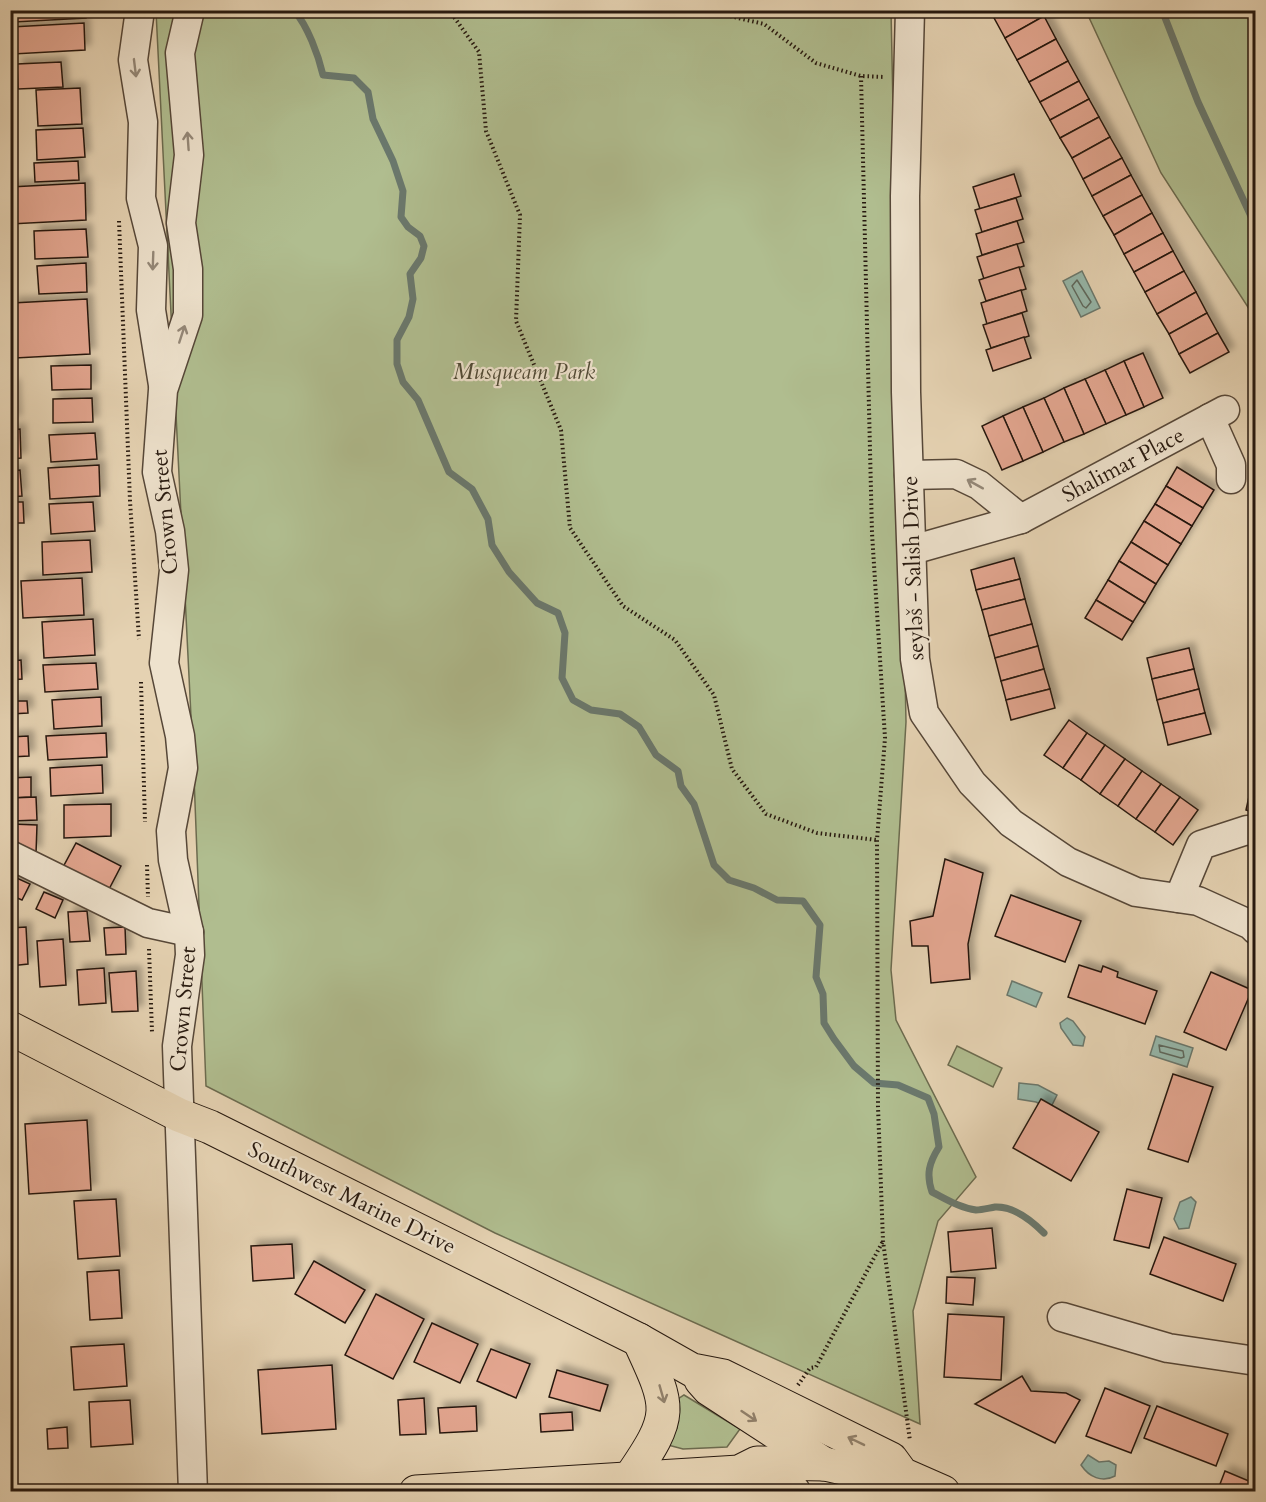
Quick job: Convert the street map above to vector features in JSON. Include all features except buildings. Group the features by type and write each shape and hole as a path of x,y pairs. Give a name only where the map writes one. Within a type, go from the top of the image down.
{"main road":[{"name":"Southwest Marine Drive","path":"10,1028 179,1114 210,1127 639,1340 692,1370 723,1376 891,1459 907,1459 943,1491"},
{"path":"630,1478 655,1443 665,1416 661,1388 639,1340"},
{"name":"Southwest Marine Drive","path":"692,1370 709,1389 825,1464 856,1491"},
{"path":"416,1491 739,1472 757,1463 825,1464 886,1478 907,1459"},
{"path":"739,1472 760,1485 794,1491"}],"street":[{"name":"Crown Street","path":"140,10 134,60 143,122 141,198 153,246 151,310 164,390"},
{"name":"Crown Street","path":"190,10 180,53 189,155 181,223 188,269 188,315 164,390 157,472 170,531 174,570 164,663 180,736 183,768 171,831 173,860 189,933 190,955 177,1046 192,1491"},
{"name":"seyləš - Salish Drive","path":"910,10 906,254 909,475 915,659 924,713 972,783 1011,823 1068,862 1136,892 1198,901 1251,925 1256,930"},
{"name":"Shalimar Place","path":"912,550 1021,519 1217,414 1231,465 1231,479"},
{"path":"909,475 956,474 979,485 1021,519"},
{"path":"1179,898 1201,845 1247,830 1256,832"},
{"path":"10,855 148,923 189,933"},
{"path":"1062,1317 1168,1348 1256,1361"}],"path":[{"path":"449,10 479,52 486,131 520,215 516,321 561,430 570,528 623,606 675,640 714,695 732,769 766,814 816,833 877,840"},
{"path":"704,10 764,24 816,63 861,76 908,77"},
{"path":"861,76 872,533 885,738 877,840 878,1107 883,1241 907,1459"},
{"path":"119,213 130,501 139,646"},
{"path":"141,680 146,830"},
{"path":"146,853 152,1035"},
{"path":"796,1388 810,1368 816,1367 883,1241"}],"green space":[{"name":"Musqueam Park","path":"156,11 891,11 906,722 891,970 896,1020 976,1177 938,1221 913,1311 920,1424 495,1233 206,1086 194,777"},
{"path":"1086,11 1255,11 1255,318 1161,173"},
{"path":"957,1046 1002,1068 993,1087 948,1065"},
{"path":"684,1395 740,1429 727,1447 683,1449 668,1445 677,1428 678,1399"}],"water":[{"path":"1082,271 1100,308 1081,317 1063,281"},
{"path":"1012,981 1042,993 1036,1007 1007,995"},
{"path":"1067,1018 1073,1021 1085,1037 1083,1046 1073,1045 1061,1028 1060,1023"},
{"path":"1156,1036 1193,1048 1187,1067 1150,1055"},
{"path":"1019,1083 1038,1085 1057,1095 1050,1109 1036,1102 1018,1099"},
{"path":"1191,1197 1196,1202 1189,1228 1179,1229 1174,1219 1180,1202"},
{"path":"1088,1455 1099,1462 1109,1461 1116,1465 1115,1476 1101,1479 1088,1473 1081,1465"}],"waterway":[{"path":"294,10 312,41 323,75 354,78 368,92 373,119 393,161 403,191 401,217 408,227 420,236 424,246 421,258 410,274 413,299 409,317 397,340 397,364 403,382 418,400 449,472 472,489 488,519 492,545 509,572 537,603 558,613 565,633 562,678 573,700 591,710 620,714 639,727 656,755 678,771 681,786 694,804 714,865 729,880 754,888 777,900 803,901 820,925 816,977 823,994 824,1023 834,1039 854,1066 874,1083 898,1085 928,1098 934,1114 939,1147 930,1169 929,1180 932,1192 970,1209 1002,1207 1015,1211 1044,1233"},
{"path":"1162,10 1198,102 1256,227"}]}
